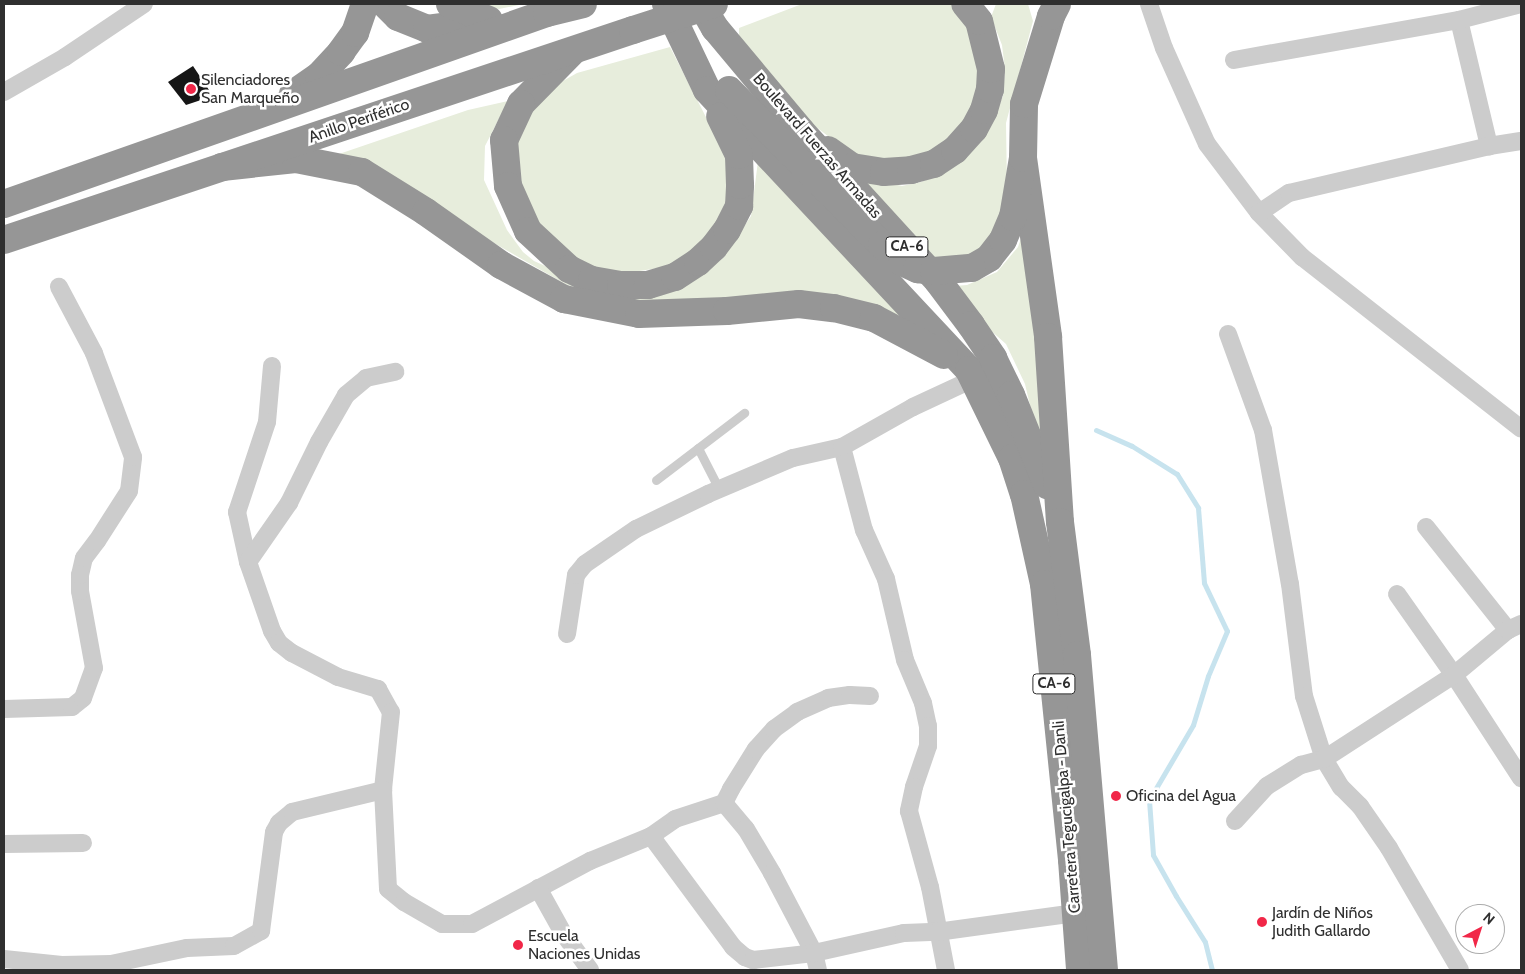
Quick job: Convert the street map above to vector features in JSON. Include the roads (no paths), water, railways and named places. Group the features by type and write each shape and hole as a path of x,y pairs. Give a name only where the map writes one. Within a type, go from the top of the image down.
{"highway":[{"path":"268,112 319,76 341,52 355,33 365,4"},
{"path":"385,4 398,17 427,29 547,13"},
{"path":"450,4 468,13 492,21"},
{"path":"4,204 547,13 583,4"},
{"path":"666,4 681,39 718,90 902,262 917,269 934,272 972,268 989,258 1003,240 1013,217 1023,158 1024,104 1037,61 1057,7"},
{"name":"Boulevard Fuerzas Armadas","path":"702,4 715,28 801,131 938,281 993,358 1036,452 1060,522"},
{"name":"Anillo Periférico","path":"4,240 577,47 714,4"},
{"path":"801,131 852,167 884,172 912,170 934,164 955,150 974,129 984,110 990,89 991,69 974,10"},
{"path":"577,47 521,104 504,140 508,186 528,231 569,269 592,280 621,285 648,286 676,276 698,262 714,248 727,230 739,206 739,155 718,90"},
{"name":"CA-6","path":"718,90 971,375"},
{"path":"1023,158 1048,337 1060,522"},
{"path":"222,167 296,159 362,172 426,212 501,265 564,298 639,314 799,304 834,308 874,318 910,336 971,375"},
{"name":"Carretera Tegucigalpa - Danli","path":"971,375 1012,458 1024,494 1044,584 1080,970"},
{"name":"Carretera Tegucigalpa - Danli","path":"1060,522 1077,655 1104,970"}],"street":[{"path":"4,92 65,57 144,4"},
{"path":"1149,4 1164,48 1207,144 1259,213 1302,257 1521,429"},
{"path":"1234,60 1459,20 1521,4"},
{"path":"1459,20 1489,146"},
{"path":"1259,213 1289,194 1489,146 1521,141"},
{"path":"4,709 72,707 83,698 94,668 80,591 80,575 84,558 97,542 128,491 133,457 94,353 59,287"},
{"path":"1228,334 1263,430 1290,584 1304,696 1324,759 1341,787 1360,806 1389,848 1460,970"},
{"path":"272,366 267,422 237,512 248,562 272,632 279,642 292,653 338,677 378,689 390,712 383,790 388,889 404,902 442,924 472,924 590,861 651,836 675,819 724,803 756,749 774,729 797,712 828,698 850,695 870,696"},
{"path":"248,562 289,503 319,442 346,395 366,378 395,372"},
{"path":"567,634 576,575 585,564 636,529 719,489 793,458 842,447 971,375"},
{"path":"842,447 864,530 886,579 905,660 923,703 928,726 926,753 914,787 909,811 930,887 937,932 946,970"},
{"path":"1235,822 1267,786 1301,766 1324,759 1454,675 1515,627 1426,527"},
{"path":"1397,594 1454,675 1521,778"},
{"path":"4,959 62,965 111,964 187,948 234,946 261,931 274,832 284,817 292,812 383,790"},
{"path":"724,803 746,829 814,953 818,970"},
{"path":"651,836 733,947 745,957 753,960 814,953 904,933 937,932 1076,913"},
{"path":"4,844 83,843"},
{"path":"538,888 563,933 590,970"}],"lane":[{"path":"656,480 744,413"},
{"path":"698,448 719,489"}],"waterway":[{"path":"1096,430 1132,446 1177,474 1198,508 1204,583 1227,631 1208,676 1193,725 1149,800 1153,855 1205,942 1212,970"}],"place":[{"name":"Silenciadores San Marqueño","path":"191,89"},
{"name":"Oficina del Agua","path":"1116,796"},
{"name":"Jardín de Niños Judith Gallardo","path":"1262,922"},
{"name":"Escuela Naciones Unidas","path":"518,945"}]}
